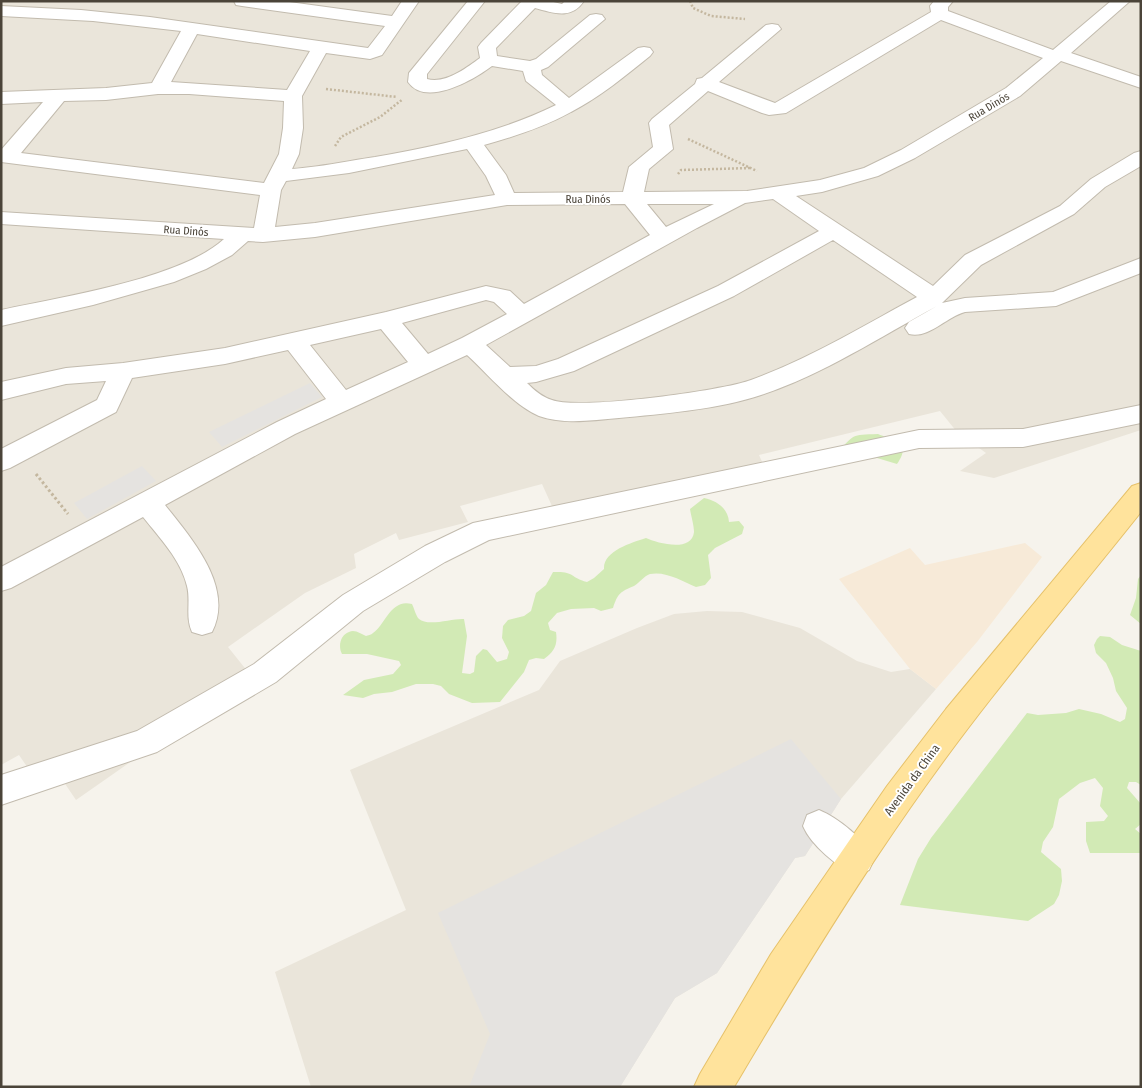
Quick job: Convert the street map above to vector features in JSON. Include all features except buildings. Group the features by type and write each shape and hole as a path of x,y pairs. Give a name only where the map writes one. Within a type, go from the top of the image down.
{"main road":[{"name":"Avenida da China","path":"713,1087 784,967 898,797 957,719 1141,493"}],"street":[{"path":"242,1 397,22"},
{"path":"1,11 20,14 55,7 91,16 192,27 370,54 376,51 411,1"},
{"path":"477,1 418,73 417,82 427,86 451,82 469,75 489,60 531,67 542,63 596,19"},
{"path":"489,60 487,47 531,2 565,10 576,1"},
{"name":"Rua Dinós","path":"1,218 252,235 315,230 506,199 746,197 789,192 871,172 908,154 1013,92 1122,1"},
{"path":"704,83 769,109 779,109 943,7 1058,56 1141,82"},
{"path":"158,88 170,70 192,27"},
{"path":"663,237 632,199 639,167 663,149 658,126 661,120 772,29"},
{"path":"1,318 150,282 180,271 252,235 274,183 289,154 293,96 321,47"},
{"path":"4,156 274,183 303,174 379,162 472,143 553,114 568,106 644,52"},
{"path":"531,67 533,77 568,106"},
{"path":"1,98 106,94 158,88 189,88 293,96"},
{"path":"4,156 59,96"},
{"path":"472,143 496,175 506,199"},
{"path":"470,344 537,405 547,409 576,412 660,405 753,389 796,372 934,298 973,260 1067,210 1098,183 1141,157"},
{"path":"789,192 834,231 934,298"},
{"path":"1,580 286,428 470,344 663,237 746,197"},
{"path":"505,376 536,374 566,365 726,291 834,231"},
{"path":"816,360 854,357 896,339 948,309 1056,299 1141,265"},
{"path":"1,391 66,376 123,371 225,356 386,320 492,292 502,296 522,316"},
{"path":"1,308 14,300 32,295 46,297 64,304"},
{"path":"386,320 424,365"},
{"path":"293,340 342,402"},
{"path":"9,457 107,406 123,371"},
{"path":"1,790 146,742 265,673 353,602 435,554 484,531 919,439 1023,438 1141,414"},
{"path":"147,502 195,567 204,602 202,623"},
{"path":"819,826 857,859"}],"path":[{"path":"690,1 693,8 711,16 741,17 772,29"},
{"path":"293,96 323,89 405,98 380,117 341,136 326,160 303,174"},
{"path":"660,138 686,138 789,192"},
{"path":"9,457 86,535"}],"shaded area":[{"path":"1,1 1141,1 1141,430 994,478 960,471 986,453 957,432 940,411 759,455 763,464 556,515 542,484 460,506 468,522 399,540 396,533 354,554 356,568 305,593 228,647 252,677 76,800 51,763 32,774 19,755 1,765"},
{"path":"310,383 322,397 222,447 209,432"},
{"path":"142,466 156,481 87,519 74,503"},
{"path":"1025,543 1042,557 977,642 936,689 910,669 839,579 910,548 925,565"},
{"path":"707,611 742,612 800,628 857,661 891,672 910,669 936,689 841,799 805,856 795,858 717,973 675,998 620,1087 311,1087 275,972 406,910 350,770 539,690 560,661 674,614"},
{"path":"791,739 841,799 805,856 795,858 717,973 675,998 620,1087 469,1087 490,1034 438,913"}],"green space":[{"path":"878,434 900,443 903,451 897,464 877,458 855,460 837,453 857,435"},
{"path":"704,498 721,506 729,522 739,521 744,527 742,534 715,548 708,555 711,578 705,585 696,587 668,575 650,574 620,594 613,608 601,611 594,608 571,609 557,613 548,623 550,630 556,632 556,644 553,651 544,659 536,658 529,660 524,672 500,702 472,703 449,694 441,686 433,684 416,684 392,692 374,694 363,698 343,695 364,680 393,674 401,665 399,661 367,654 342,654 341,642 344,636 351,631 366,636 371,634 394,608 405,603 412,604 418,618 423,621 434,622 464,619 467,636 462,673 470,674 474,672 476,656 483,649 487,650 497,662 507,659 509,652 502,638 503,626 508,620 524,616 531,611 536,593 546,585 553,572 569,573 587,582 604,569 608,557 633,542 646,538 673,545 687,542 692,538 694,532 690,509"},
{"path":"1141,575 1141,624 1130,615 1136,598 1138,579"},
{"path":"1100,636 1110,637 1122,645 1141,651 1141,785 1136,782 1129,782 1127,788 1141,804 1141,824 1135,829 1141,834 1141,853 1090,853 1086,841 1086,822 1104,821 1108,816 1100,806 1103,788 1095,778 1080,783 1059,799 1053,827 1043,842 1041,852 1061,869 1062,881 1059,895 1054,904 1028,921 900,905 918,859 931,838 1027,713 1038,715 1066,713 1079,709 1101,714 1120,722 1125,719 1127,708 1116,691 1113,678 1106,663 1096,653 1094,645"}]}
